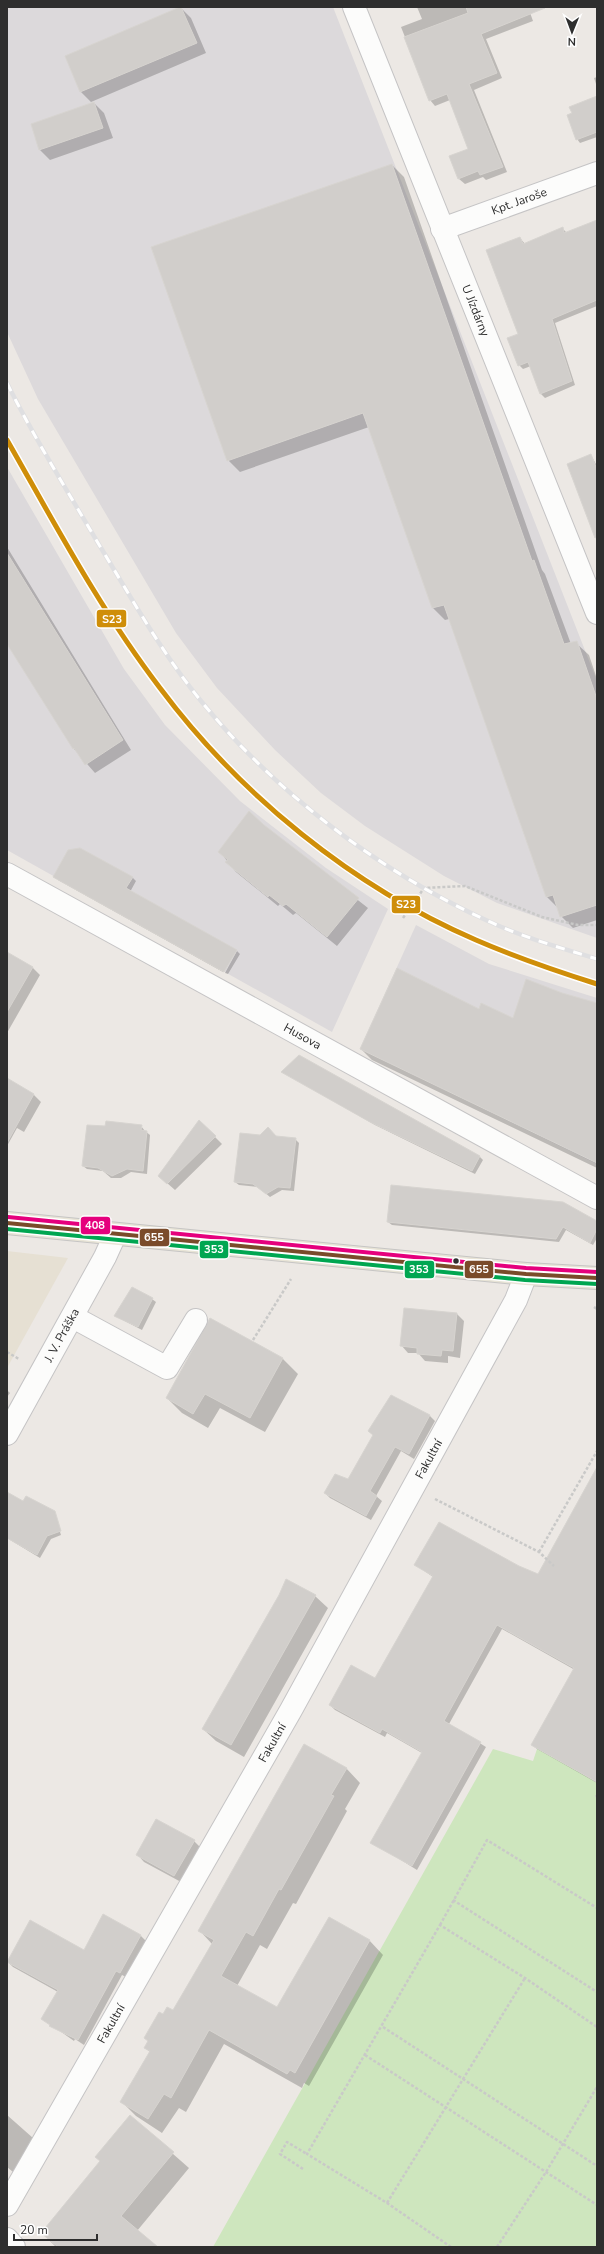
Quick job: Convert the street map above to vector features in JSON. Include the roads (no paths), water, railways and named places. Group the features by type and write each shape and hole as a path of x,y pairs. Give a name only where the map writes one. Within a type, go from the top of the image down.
{"main road":[{"path":"7,1223 115,1235 526,1274 597,1278"}],"street":[{"name":"U Jízdárny","path":"354,7 597,613"},
{"name":"Kpt. Jaroše","path":"442,229 597,173"},
{"name":"Husova","path":"7,874 597,1198"},
{"name":"J. V. Práška","path":"7,1434 106,1257 115,1235"},
{"name":"Fakultní","path":"7,2205 287,1717 516,1300 526,1274"},
{"path":"73,1317 167,1368 196,1320"},
{"path":"7,2239 14,2247"}],"railway":[{"path":"7,383 51,464 160,644 201,701 230,735 262,767 296,798 332,827 408,879 448,901 501,927 542,942 597,959"}]}
